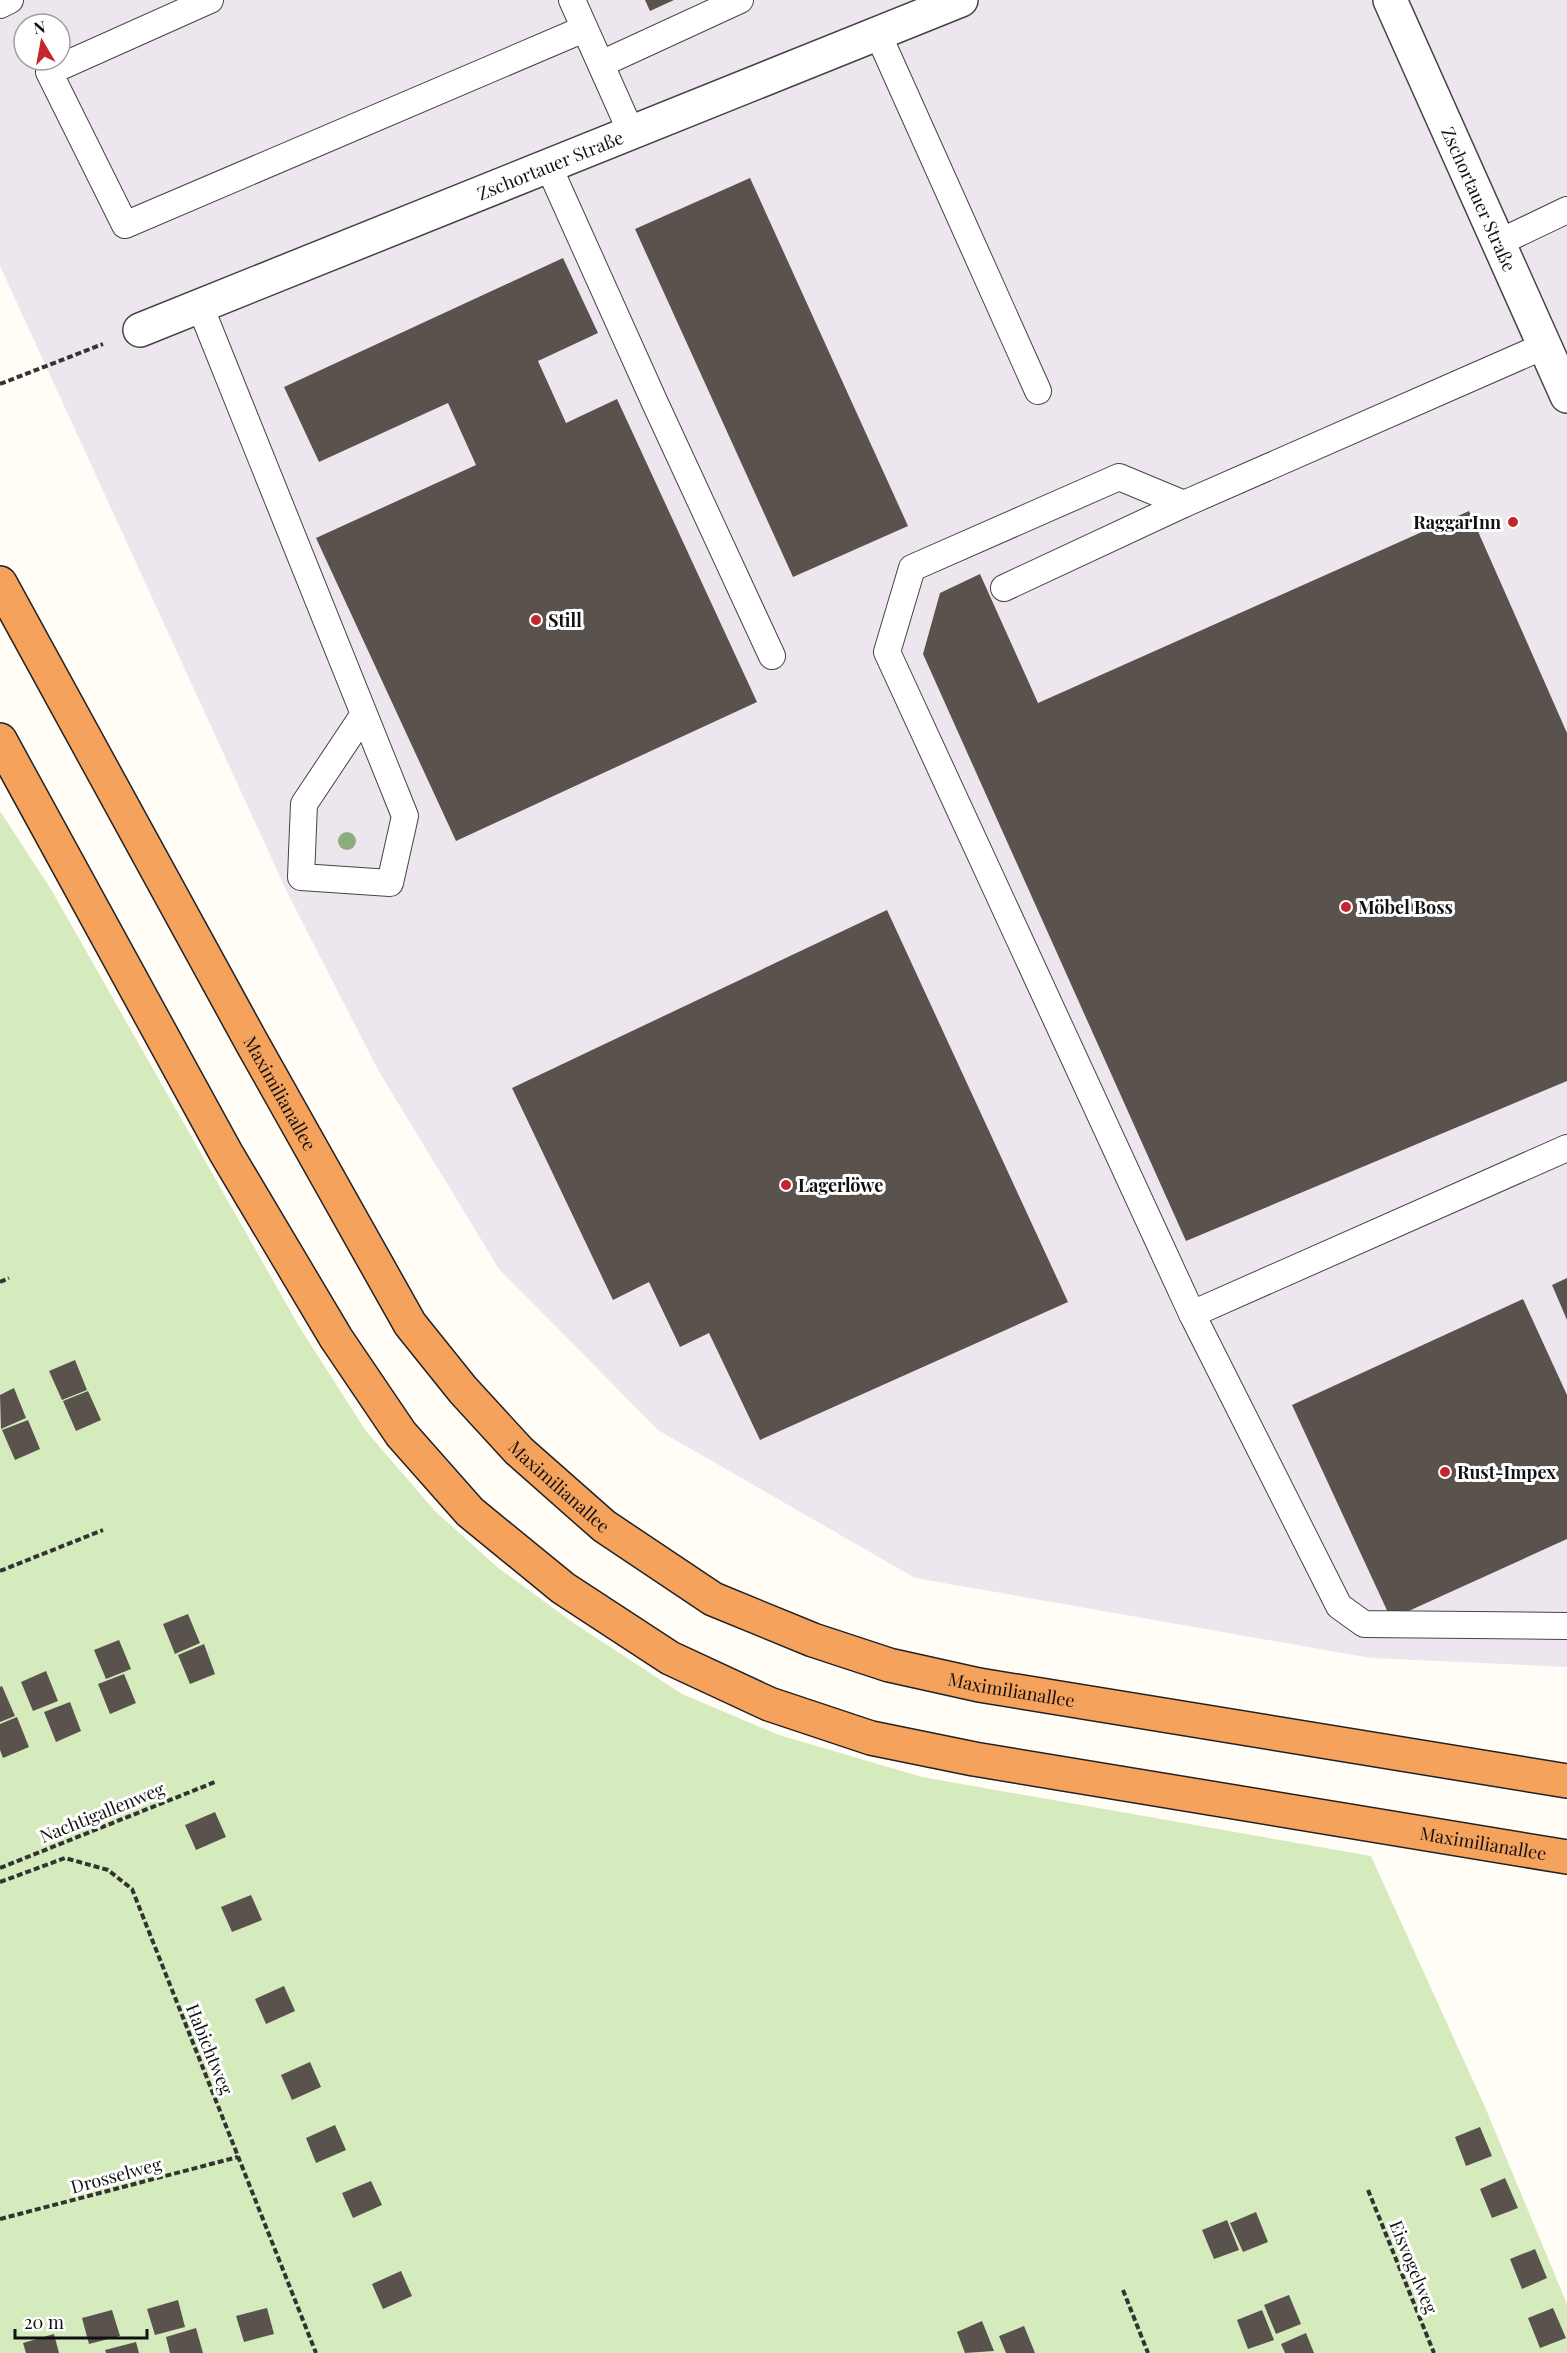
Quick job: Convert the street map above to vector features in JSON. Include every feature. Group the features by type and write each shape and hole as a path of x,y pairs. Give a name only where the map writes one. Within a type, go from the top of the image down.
{"highway":[{"name":"Maximilianallee","path":"0,583 252,1043 410,1324 463,1390 519,1451 604,1526 713,1599 813,1640 889,1665 979,1685 1567,1781"},
{"name":"Maximilianallee","path":"0,740 226,1153 336,1338 401,1434 470,1512 563,1588 670,1658 769,1704 872,1738 975,1759 1567,1857"}],"street":[{"name":"Zschortauer Straße","path":"140,330 961,0"},
{"name":"Zschortauer Straße","path":"1390,0 1567,396"}],"lane":[{"path":"0,5 10,0"},
{"path":"210,0 49,72 124,225 585,29"},
{"path":"572,0 631,132"},
{"path":"600,64 740,0"},
{"path":"878,34 1038,391"},
{"path":"548,165 772,656"},
{"path":"1498,243 1567,210"},
{"path":"200,306 364,714 405,816 390,883 301,877 304,804 364,714"},
{"path":"1004,588 1184,504 1544,346"},
{"path":"1184,504 1119,477 912,568 887,651 1192,1314 1339,1606 1364,1624 1567,1626"},
{"path":"1192,1314 1567,1149"}],"path":[{"path":"0,384 140,330"},
{"path":"0,1282 9,1278"},
{"path":"0,1571 103,1530"},
{"name":"Nachtigallenweg","path":"0,1868 215,1782"},
{"name":"Habichtweg","path":"0,1882 65,1858 108,1870 132,1889 316,2353"},
{"name":"Drosselweg","path":"0,2219 238,2157"},
{"name":"Eisvogelweg","path":"1368,2190 1434,2353"},
{"path":"1123,2290 1148,2353"}],"shaded area":[{"path":"0,0 1567,0 1567,1667 1371,1658 915,1578 658,1430 499,1269 378,1070 287,892 0,266"}],"green space":[{"path":"0,811 52,891 300,1328 366,1431 435,1511 497,1567 575,1624 682,1694 779,1735 922,1777 1371,1856 1485,2107 1567,2304 1567,2353 0,2353"}],"building":[{"path":"645,0 674,0 650,11"},
{"path":"750,178 908,526 793,577 635,229"},
{"name":"Still","path":"563,258 598,333 538,361 566,423 617,399 757,702 456,841 316,538 476,465 448,403 319,462 284,387"},
{"name":"Möbel Boss","path":"1469,511 1567,733 1567,1081 1186,1241 923,654 940,593 980,574 1038,703"},
{"name":"Lagerlöwe","path":"887,910 1068,1302 760,1440 709,1333 680,1347 649,1282 613,1300 512,1088"},
{"path":"1567,1278 1567,1320 1552,1285"},
{"name":"Rust-Impex","path":"1523,1299 1567,1395 1567,1539 1391,1619 1292,1405"},
{"path":"75,1360 87,1390 62,1400 49,1371"},
{"path":"14,1388 26,1418 1,1429 0,1395"},
{"path":"88,1391 101,1420 76,1431 63,1401"},
{"path":"28,1420 40,1449 15,1460 2,1430"},
{"path":"188,1614 200,1643 175,1654 163,1624"},
{"path":"119,1640 131,1669 106,1679 94,1650"},
{"path":"204,1644 215,1674 190,1684 178,1655"},
{"path":"46,1671 58,1701 33,1711 21,1682"},
{"path":"124,1674 136,1703 110,1714 98,1684"},
{"path":"2,1686 15,1716 0,1722 0,1687"},
{"path":"70,1702 81,1731 56,1742 44,1712"},
{"path":"17,1717 29,1747 3,1758 0,1750 0,1724"},
{"path":"215,1812 226,1837 196,1850 185,1825"},
{"path":"251,1895 262,1920 232,1932 221,1907"},
{"path":"284,1986 295,2011 266,2024 255,1999"},
{"path":"310,2062 321,2087 292,2100 281,2075"},
{"path":"335,2125 346,2150 316,2163 306,2138"},
{"path":"1480,2127 1492,2156 1466,2166 1455,2137"},
{"path":"1505,2178 1518,2208 1492,2218 1480,2189"},
{"path":"371,2181 382,2205 353,2218 342,2193"},
{"path":"1256,2212 1268,2242 1243,2252 1230,2223"},
{"path":"1227,2220 1239,2250 1214,2259 1202,2230"},
{"path":"1535,2249 1547,2278 1522,2289 1510,2259"},
{"path":"401,2271 412,2296 383,2309 372,2284"},
{"path":"1289,2295 1301,2324 1276,2334 1264,2305"},
{"path":"178,2300 185,2327 155,2335 147,2309"},
{"path":"267,2308 274,2334 244,2342 236,2316"},
{"path":"1553,2308 1566,2338 1540,2348 1528,2318"},
{"path":"112,2310 120,2336 89,2344 82,2318"},
{"path":"1262,2310 1274,2340 1248,2349 1237,2320"},
{"path":"982,2321 994,2351 965,2353 957,2332"},
{"path":"1024,2326 1035,2353 1006,2353 999,2336"},
{"path":"196,2328 203,2353 170,2353 166,2337"},
{"path":"1306,2333 1314,2353 1285,2353 1281,2344"},
{"path":"54,2334 59,2353 26,2353 23,2343"},
{"path":"136,2342 139,2353 106,2353 105,2350"}],"place":[{"name":"RaggarInn","path":"1513,522"},
{"name":"Still","path":"536,620"},
{"name":"Möbel Boss","path":"1346,907"},
{"name":"Lagerlöwe","path":"786,1185"},
{"name":"Rust-Impex","path":"1445,1472"}]}
